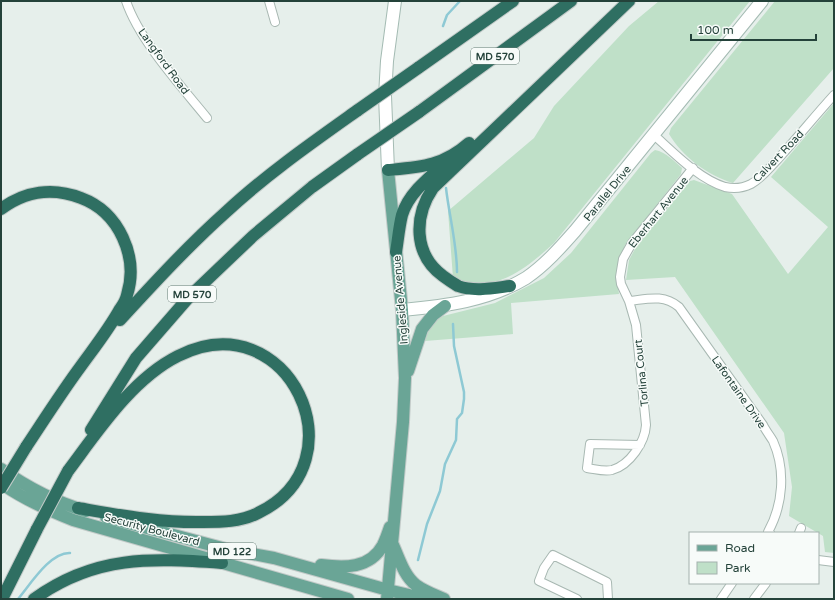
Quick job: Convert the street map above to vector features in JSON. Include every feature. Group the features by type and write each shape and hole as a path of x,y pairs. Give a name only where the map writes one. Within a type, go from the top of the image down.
{"highway":[{"name":"MD 570","path":"2,485 61,393 93,350 163,273 226,212 292,158 513,1"},
{"name":"MD 570","path":"2,599 68,471 104,406 147,343 189,297 253,236 306,192 571,1"},
{"path":"396,252 402,215 412,197 420,187 629,1"},
{"path":"510,286 480,289 468,288 458,286 439,273 430,263 420,243 418,233 422,209 426,198 433,188 580,46"},
{"path":"388,170 429,165 458,153"},
{"path":"1,209 14,200 38,192 62,192 92,203 112,220 119,230 128,249 131,265 127,297 93,350"},
{"path":"68,471 111,414 143,381 177,356 206,345 222,344 237,346 252,350 268,358 290,378 299,392 305,407 308,422 309,442 306,458 299,474 282,497 258,514 227,522 182,523 78,508"},
{"path":"34,599 73,576 127,561 176,559 222,563"}],"main road":[{"name":"Ingleside Avenue","path":"388,170 402,310 405,378 404,417 388,594"},
{"path":"405,378 422,329 433,315 445,306"},
{"name":"Security Boulevard","path":"1,469 32,489 56,501 78,508 226,550 274,558 388,594 426,599"},
{"name":"Security Boulevard","path":"2,485 51,511 73,520 315,590 333,598 348,599"},
{"path":"274,558 334,567 362,564 371,559 383,545 395,515"},
{"path":"392,544 404,571 413,583 444,599"}],"street":[{"name":"Langford Road","path":"126,1 136,22 150,44 207,118"},
{"path":"269,1 275,22"},
{"name":"Ingleside Avenue","path":"388,170 386,96 387,60 395,1"},
{"name":"Parallel Drive","path":"402,310 445,306 493,294 526,278 556,253 576,232 762,1"},
{"name":"Calvert Road","path":"654,135 706,178 726,187 736,188 753,183 763,175 834,95"},
{"name":"Eberhart Avenue","path":"629,301 624,292 620,277 627,252 693,168"},
{"name":"Lafontaine Drive","path":"629,301 658,298 672,302 679,307 763,425 772,441 778,458 781,475 778,507 768,532"},
{"name":"Torlina Court","path":"629,301 636,325 646,432 640,445 627,462 620,467 611,470 587,468 590,444 640,445"},
{"path":"577,599 540,581 544,568 553,555 607,582 608,599"},
{"path":"819,560 834,562"},
{"path":"721,599 731,584"},
{"path":"754,599 765,584"}],"green space":[{"path":"659,1 750,1 554,243 520,270 495,282 481,284 467,283 453,278 448,211 534,138 554,106 629,26"},
{"path":"775,1 834,1 834,68 733,183 723,180 696,164 681,150 669,134 671,128"},
{"path":"834,103 834,553 825,552 823,536 819,532 816,532 789,516 792,487 784,433 675,277 626,280 629,260 636,247 690,181 694,180 732,194 788,274 828,227 771,177"},
{"path":"655,150 666,155 682,168 681,174 625,245 618,264 617,280 619,294 511,303 513,334 425,341 428,332 435,321 443,316 495,303 544,278 571,253 651,153"}],"waterway":[{"path":"443,26 447,15 460,1"},
{"path":"446,188 456,251 457,272"},
{"path":"418,560 427,524 440,491 445,464 456,440 457,419 462,413 464,392 454,346 453,324"},
{"path":"18,599 48,563 63,554 70,553"}]}
